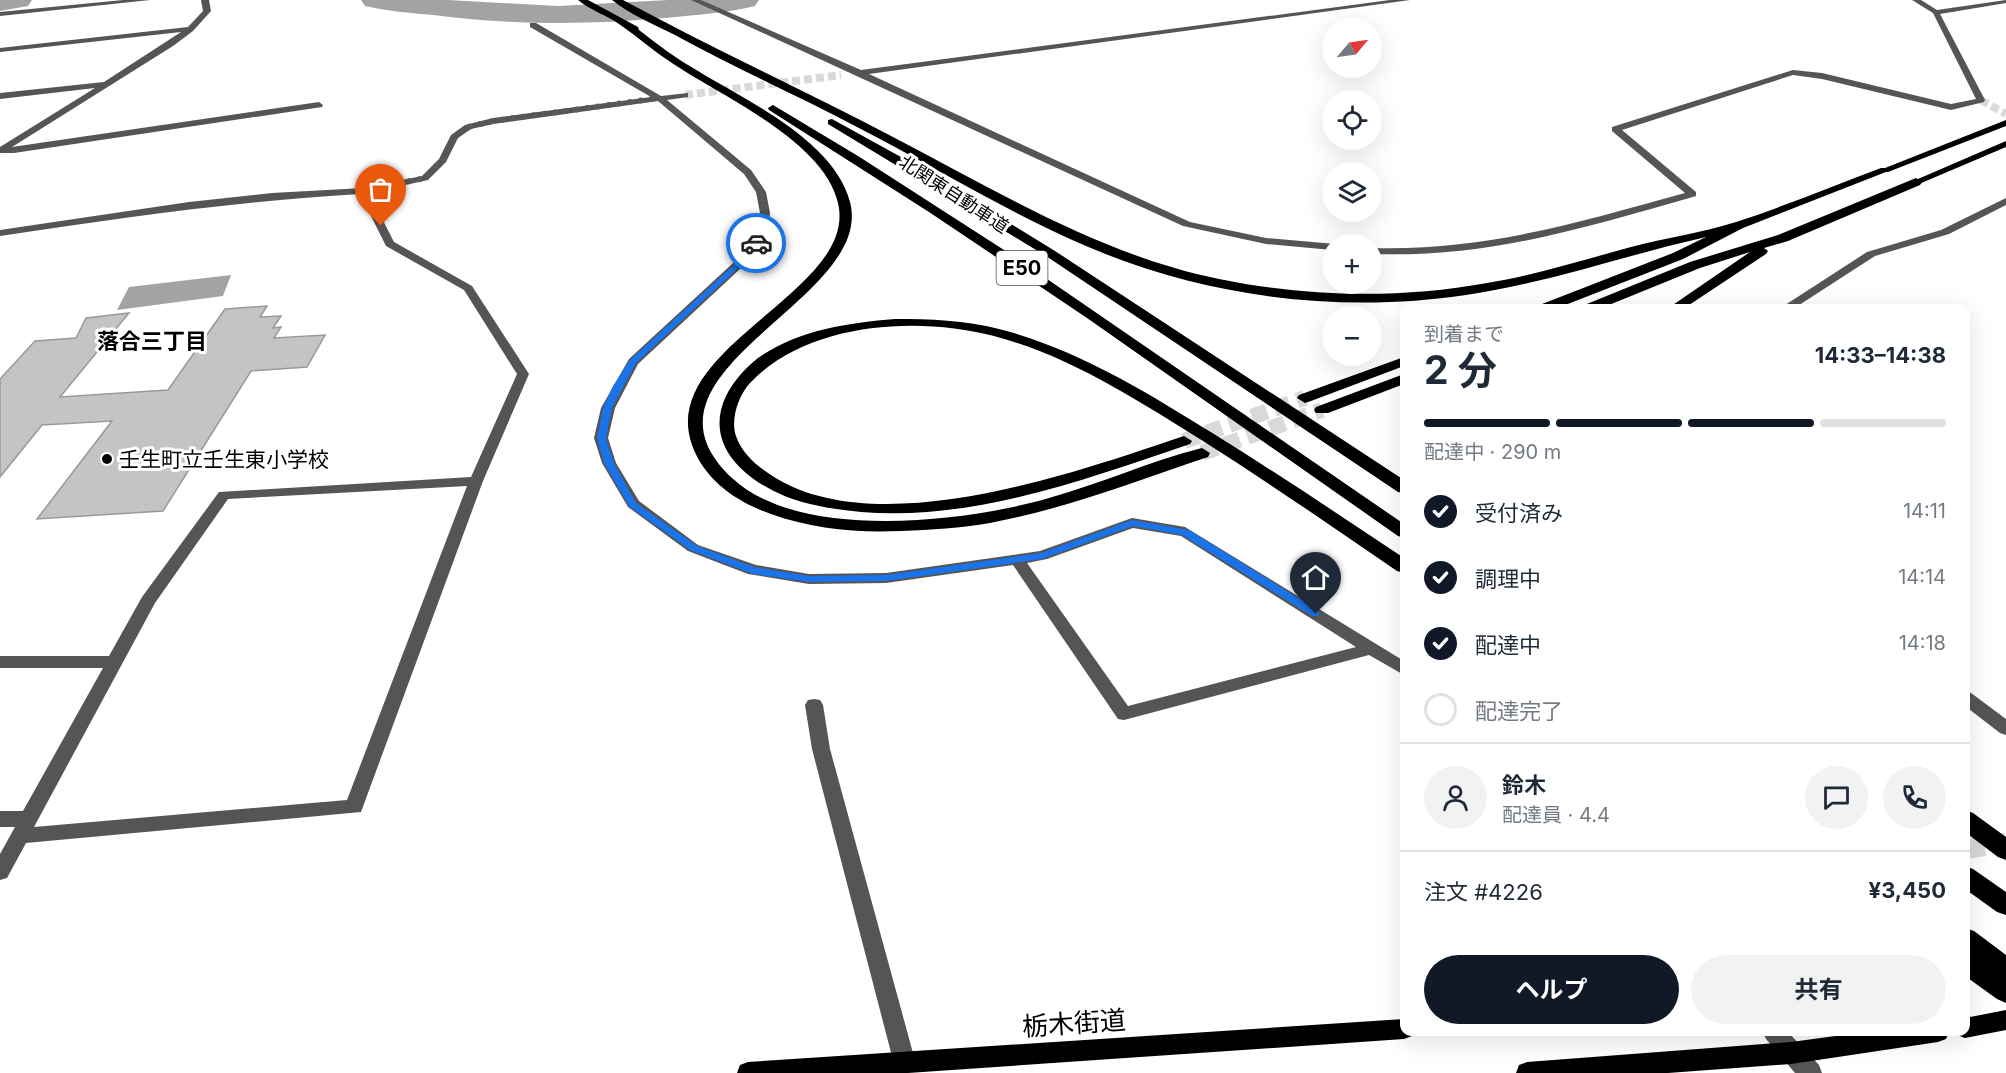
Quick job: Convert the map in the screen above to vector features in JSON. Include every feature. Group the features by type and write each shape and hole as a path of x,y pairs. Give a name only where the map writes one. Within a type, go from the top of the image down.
{"highway":[{"name":"北関東自動車道","path":"582,0 765,103 965,230 1117,331 1400,529"},
{"name":"北関東自動車道","path":"616,0 715,52 997,220 1155,320 1400,485"},
{"path":"626,25 674,61 798,140 833,174 846,207 839,243 827,263 808,285 731,354 709,380 699,404 695,429 702,453 736,491 766,506 805,519 847,526 943,524 1001,516 1053,503 1202,453"},
{"path":"715,52 804,94 1060,230 1141,262 1213,282 1332,297 1417,296 1464,291 1551,274 1655,245 1739,225"},
{"path":"1555,304 1678,256 1739,225 1885,170"},
{"path":"1599,304 1695,265 1783,238 1916,182"},
{"path":"1681,304 1724,274 1783,238"},
{"path":"1184,441 1065,481 982,501 892,508 846,505 808,498 775,484 750,469 727,433 728,411 739,385 758,365 784,349 809,338 874,324 943,324 994,332 1091,368 1148,399 1288,488 1400,564"},
{"path":"1305,398 1400,362"},
{"path":"1322,410 1400,381"},
{"path":"1970,823 2006,850"},
{"path":"1971,880 2006,905"},
{"path":"1970,943 2006,970"},
{"path":"1970,966 2006,991"}],"main road":[{"path":"1885,170 2006,123"},
{"path":"1916,182 2006,144"},
{"path":"1970,969 2006,962"},
{"path":"1970,1027 2006,1020"},
{"name":"栃木街道","path":"748,1073 1400,1029"},
{"path":"1527,1073 1791,1053 1910,1036"}],"street":[{"path":"0,14 146,0"},
{"path":"1,150 109,84 190,29 207,11 205,0"},
{"path":"695,0 860,72 1187,224 1266,241 1322,246"},
{"path":"1332,0 1347,8"},
{"path":"841,75 1406,0"},
{"path":"1382,250 1444,252 1528,240 1692,194 1615,129 1793,72 1822,76 1951,107 1981,100 1936,12 1916,0"},
{"path":"1936,12 2006,1"},
{"path":"533,25 659,98 748,172 761,192 765,213 763,229 750,254 633,362 608,408 601,438 609,463 633,504 693,548 753,570 809,579 886,578 1042,556 1132,523 1185,532 1400,667"},
{"path":"0,50 190,29"},
{"path":"0,96 109,84"},
{"path":"0,233 189,205 272,196 363,191 425,178 443,159 454,137 468,127 493,121 685,95"},
{"path":"1,150 14,150 319,105"},
{"path":"20,836 354,807 476,481 523,374 468,288 390,244 363,191"},
{"path":"1793,304 1871,254 1945,232 2006,201"},
{"path":"0,872 148,601 224,495 476,481"},
{"path":"1017,560 1124,714 1371,649"},
{"path":"0,662 116,662"},
{"path":"1970,701 2006,728"},
{"path":"814,705 821,749 905,1064"},
{"path":"0,819 29,819"},
{"path":"1777,1036 1811,1073"}],"shaded area":[{"path":"231,275 223,296 117,310 129,287"}],"building":[{"path":"267,306 260,317 281,316 273,328 281,327 274,338 325,335 307,367 251,371 163,511 37,519 112,421 42,425 0,477 0,379 35,341 76,338 86,318 129,313 60,397 168,390 225,309"}],"waterway":[{"path":"0,2 18,0"},
{"path":"375,0 489,13 535,15 652,10 745,0"}],"tunnel":[{"path":"685,95 841,75"},
{"path":"1981,100 2006,114"},
{"path":"1184,441 1305,398"},
{"path":"1202,453 1322,410"},
{"path":"1970,848 2006,843"}],"way so far":[{"path":"381,226 363,191 425,178 443,159 454,137 468,127 493,121 659,98 748,172 761,192 765,213 763,229 756,243"}],"place":[{"name":"壬生町立壬生東小学校","path":"107,459"}],"district":[{"name":"落合三丁目","path":"152,341"}],"route":[{"path":"756,243 750,254 633,362 608,408 601,438 609,463 633,504 693,548 753,570 809,579 886,578 1042,556 1132,523 1185,532 1316,614"}]}
